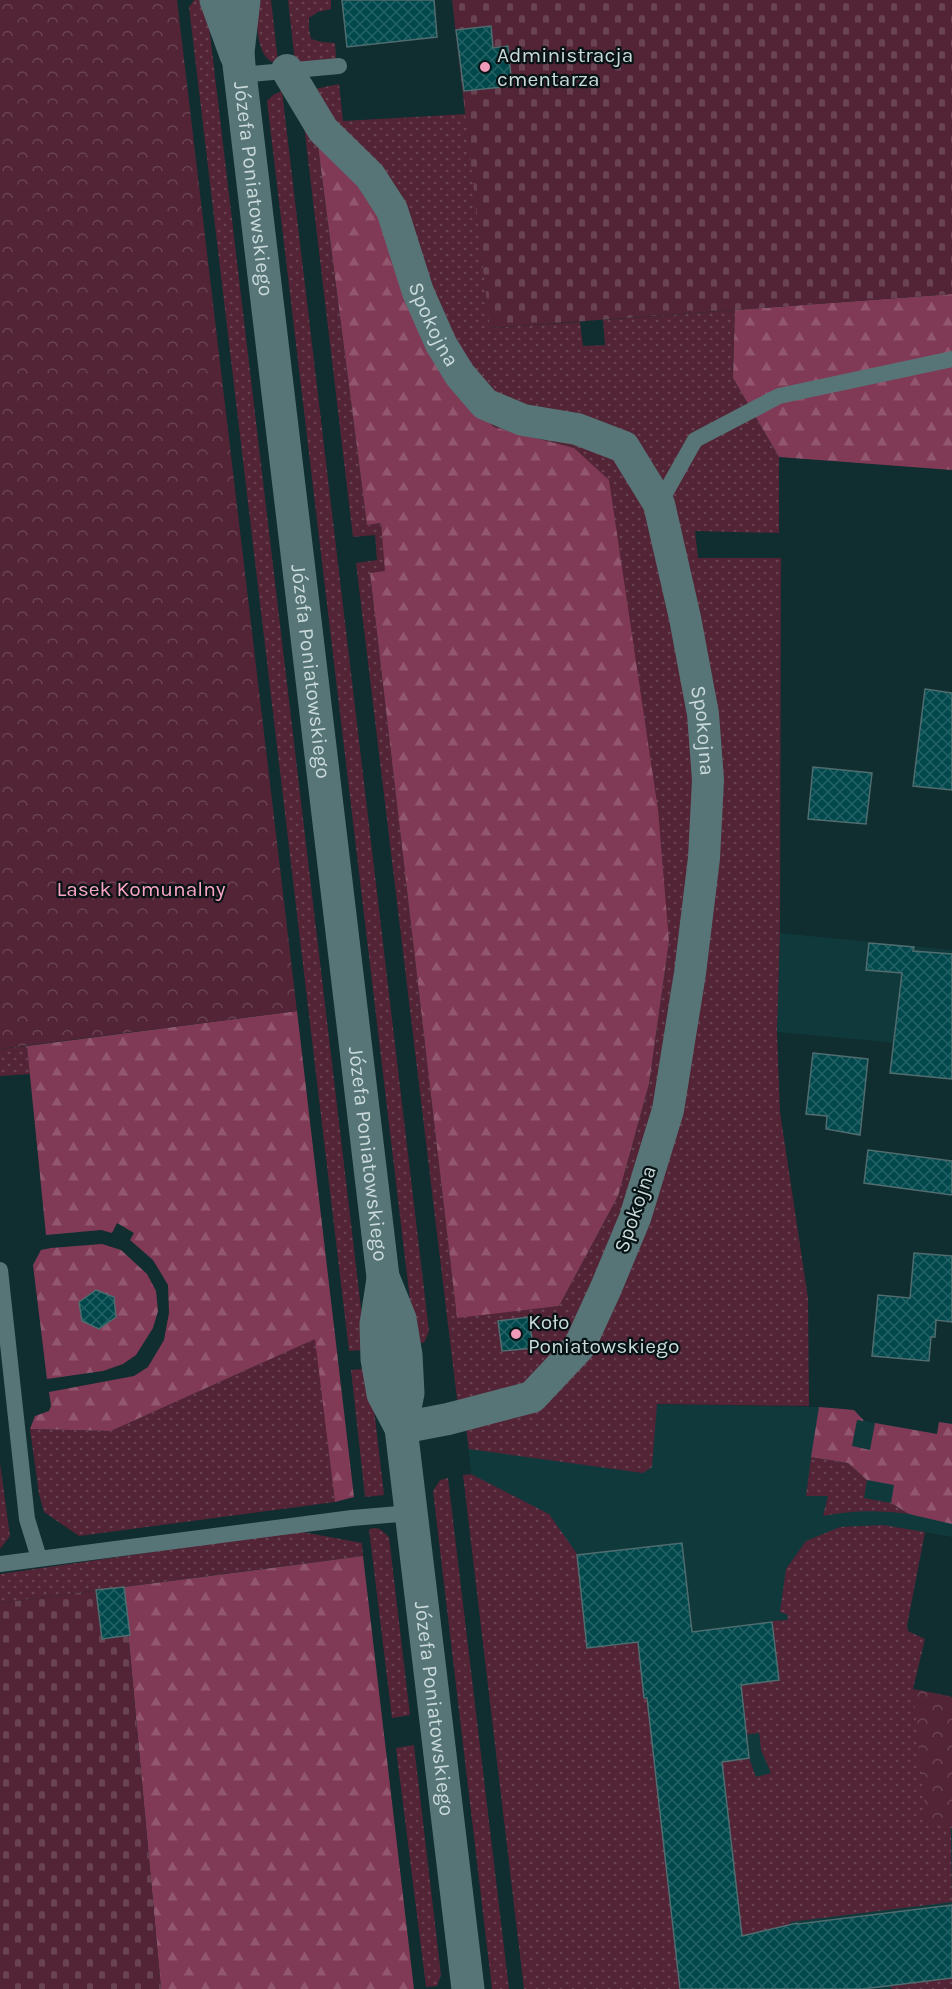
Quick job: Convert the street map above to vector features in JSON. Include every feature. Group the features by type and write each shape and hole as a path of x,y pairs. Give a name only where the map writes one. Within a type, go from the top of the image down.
{"street":[{"name":"Józefa Poniatowskiego","path":"216,0 239,70"},
{"name":"Józefa Poniatowskiego","path":"244,0 238,52 239,70 383,1277 376,1324 377,1359 383,1394 401,1428 468,1989"},
{"name":"Spokojna","path":"288,70 323,130 370,176 392,210 418,292 441,344 460,375 478,397 485,404 523,420 577,429 624,447 659,504 703,714 708,780 704,858 690,973 668,1110 635,1218 579,1347 532,1397 448,1419 401,1428"}],"lane":[{"path":"239,70 288,70 339,66"},
{"path":"659,504 695,440 779,396 952,359"},
{"path":"0,1270 27,1519 39,1558"},
{"path":"0,1564 352,1518 411,1513"}],"shaded area":[{"path":"780,933 952,950 952,1048 777,1032"},
{"path":"644,1404 819,1407 854,1410 865,1421 937,1434 939,1422 952,1424 952,1537 925,1532 907,1626 908,1631 925,1639 913,1689 952,1697 952,1989 532,1989 466,1429"}],"green space":[{"name":"Lasek Komunalny","path":"0,0 177,0 297,1011 0,1049"},
{"path":"194,0 206,0 366,1350 349,1351 189,7"},
{"path":"255,0 271,0 278,61 275,63 268,60 260,45"},
{"path":"288,0 331,0 331,9 318,12 309,18 309,29 311,39 335,43 336,59 295,63"},
{"path":"452,0 952,0 952,294 490,328"},
{"path":"339,84 343,121 466,114 491,328 580,322 583,346 605,345 603,320 735,310 733,378 779,457 779,533 695,531 698,558 781,558 780,933 777,1032 780,1112 808,1298 809,1406 657,1404 652,1467 643,1473 469,1449 457,1399 356,563 377,560 375,535 353,537 300,92","holes":["317,139 453,388 494,427 574,448 669,941 649,1084 618,1196 559,1306 457,1317 370,573 386,572 381,523 367,525"]},
{"path":"282,91 429,1331 424,1343 415,1342 267,101"},
{"path":"317,138 380,213 453,388 494,427 574,448 609,480 658,810 669,941 649,1084 618,1196 559,1306 457,1318 370,573 385,571 381,523 367,525"},
{"path":"952,294 952,470 779,457 733,378 735,310"},
{"path":"297,1011 354,1497 335,1502 315,1339 111,1431 30,1429 35,1416 49,1411 51,1406 49,1392 134,1376 148,1367 164,1340 169,1313 168,1285 153,1260 130,1240 134,1233 117,1223 112,1233 101,1230 46,1235 27,1046"},
{"path":"27,1046 30,1074 0,1076 0,1049"},
{"path":"102,1244 121,1250 147,1274 156,1291 158,1311 153,1328 136,1355 123,1364 103,1371 47,1379 33,1265 41,1250"},
{"path":"316,1338 335,1502 79,1536 44,1512 39,1494 30,1429 111,1431"},
{"path":"362,1369 370,1374 384,1495 365,1497 351,1370"},
{"path":"819,1407 854,1410 864,1421 857,1420 852,1446 870,1450 875,1423 937,1434 939,1422 952,1424 952,1524 909,1514 891,1503 894,1485 867,1480 848,1463 811,1457"},
{"path":"811,1457 848,1463 867,1480 864,1498 891,1503 909,1514 866,1511 823,1516 828,1496 806,1496"},
{"path":"0,1463 10,1536 0,1549"},
{"path":"471,1474 549,1514 577,1554 587,1648 674,1636 643,1695 647,1698 680,1989 524,1989 463,1475"},
{"path":"448,1478 509,1989 492,1989 433,1491 440,1480"},
{"path":"883,1525 925,1532 907,1626 908,1631 925,1639 913,1689 949,1696 952,1902 790,1922 792,1939 743,1946 722,1762 749,1758 756,1777 771,1773 761,1750 759,1733 735,1736 715,1689 779,1680 772,1621 787,1620 788,1615 780,1612 786,1569 806,1541 840,1527"},
{"path":"369,1529 380,1529 389,1537 410,1715 392,1718"},
{"path":"297,1531 362,1543 363,1556 0,1603 0,1574"},
{"path":"363,1556 414,1989 161,1989 124,1587"},
{"path":"124,1587 161,1989 0,1989 0,1603"},
{"path":"913,1689 952,1697 952,1828 926,1821"},
{"path":"414,1745 441,1975 437,1986 426,1987 396,1748"},
{"path":"952,1978 952,1989 892,1989 890,1986"}],"building":[{"path":"342,0 434,0 437,37 347,47"},
{"name":"Administracja cmentarza","path":"491,26 493,48 508,46 512,86 464,91 456,30"},
{"path":"925,689 952,693 952,790 913,786"},
{"path":"813,767 872,773 866,824 808,819"},
{"path":"869,943 914,947 913,951 952,954 952,1079 890,1073 902,973 866,970"},
{"path":"813,1053 868,1059 860,1135 826,1129 827,1116 806,1114"},
{"path":"868,1150 952,1161 952,1195 864,1183"},
{"path":"914,1253 952,1256 952,1322 936,1320 935,1337 931,1337 929,1361 872,1356 878,1295 910,1298"},
{"path":"96,1290 114,1297 116,1317 99,1329 82,1321 79,1302"},
{"name":"Koło Poniatowskiego","path":"529,1317 533,1348 502,1351 498,1321"},
{"path":"682,1543 692,1632 772,1622 779,1680 741,1685 749,1758 722,1762 742,1936 797,1923 952,1905 952,1978 862,1989 680,1989 647,1698 644,1698 638,1642 587,1648 577,1555"},
{"path":"124,1587 130,1635 102,1639 96,1590"}],"place":[{"name":"Administracja cmentarza","path":"485,67"},
{"name":"Koło Poniatowskiego","path":"516,1334"}]}
